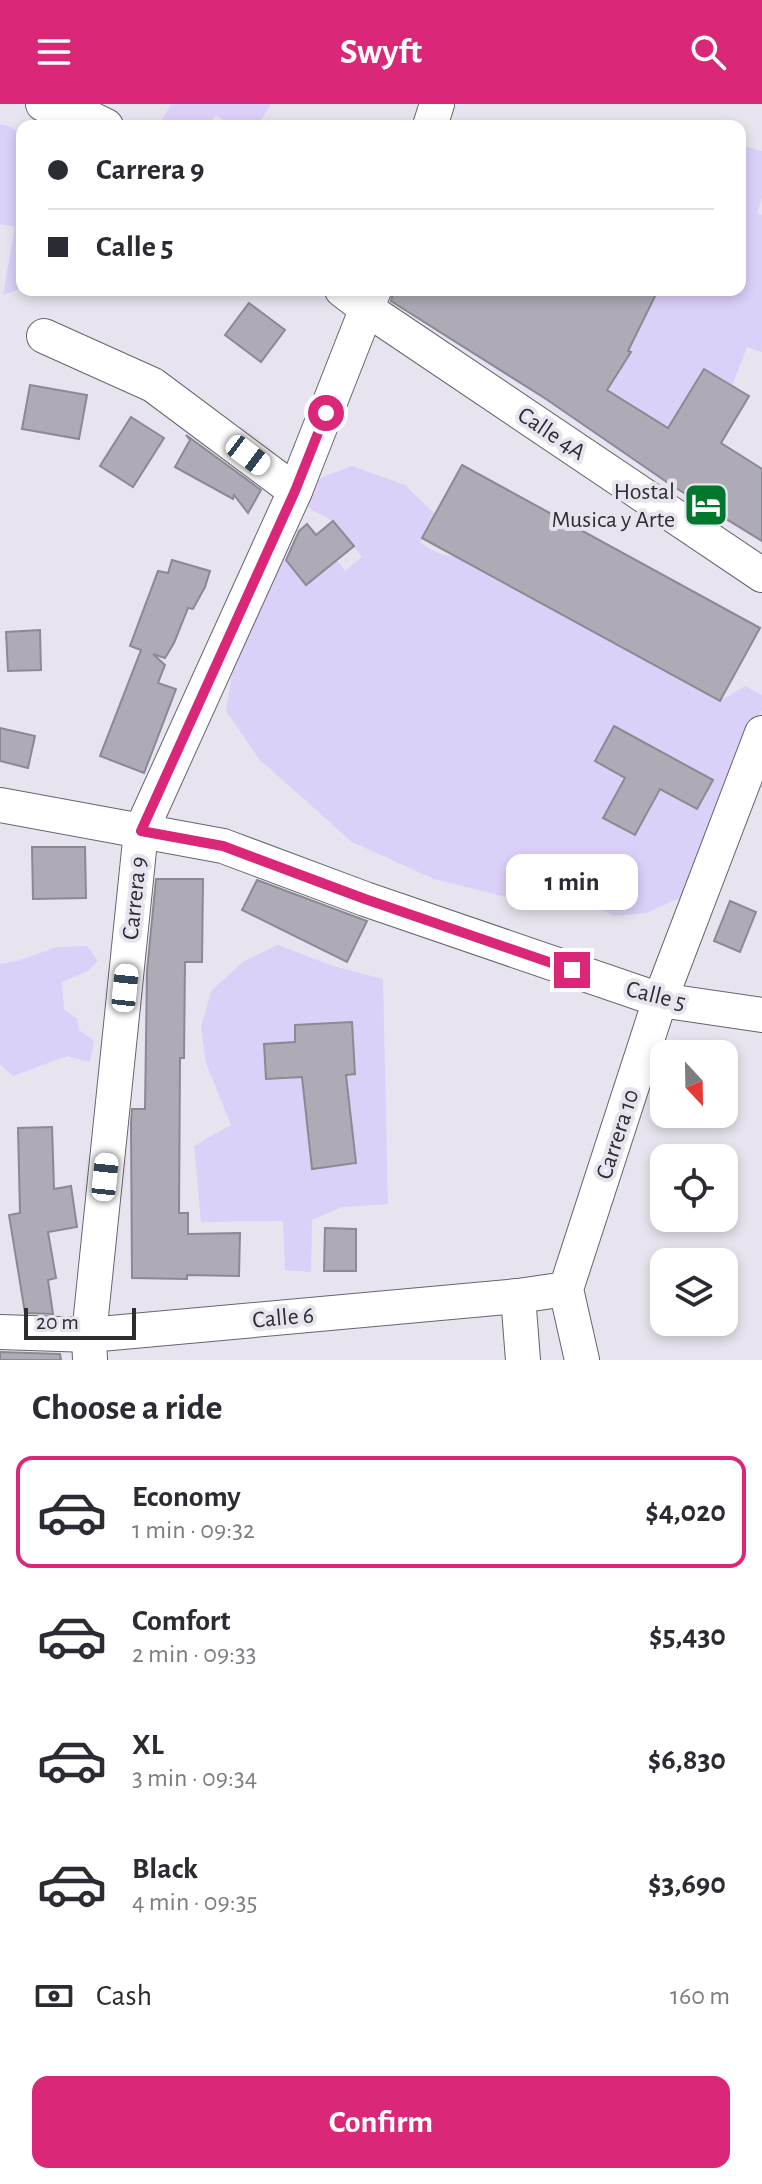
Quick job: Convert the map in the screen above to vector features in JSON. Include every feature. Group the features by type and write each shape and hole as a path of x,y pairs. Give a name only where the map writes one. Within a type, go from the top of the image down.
{"street":[{"path":"43,104 71,109 94,120"},
{"name":"Carrera 9","path":"89,1348 141,831 295,491 361,296"},
{"name":"Calle 4A","path":"361,296 762,575"},
{"path":"44,336 153,385 295,491"},
{"name":"Carrera 10","path":"566,1289 660,1000 762,733"},
{"name":"Calle 5","path":"0,805 223,846 365,899 660,1000 762,1015"},
{"path":"566,1289 582,1360"},
{"name":"Calle 6","path":"0,1332 89,1348 566,1289"},
{"path":"518,1296 523,1360"}],"shaded area":[{"path":"171,104 271,104 262,120 224,120 216,115 213,120 162,120"},
{"path":"0,124 16,130 16,290 3,295 15,227 0,224"},
{"path":"746,147 762,151 762,198 757,213 762,215 762,352 747,347 732,386 704,370 668,428 607,390 630,352 540,296 746,296"},
{"path":"352,466 405,485 435,514 420,543 440,554 457,557 720,701 745,686 762,695 758,724 680,898 646,913 613,916 565,884 538,875 514,899 434,879 352,842 259,759 226,711 234,661 277,549 306,585 337,560 345,571 362,557 333,521 312,510 297,496 323,477","holes":["614,726 660,789 635,835 603,818 625,778 595,761"]},
{"path":"278,945 333,966 383,979 388,1204 342,1207 312,1220 311,1272 285,1270 283,1221 201,1222 194,1146 231,1125 206,1063 201,1027 211,991 244,961","holes":["352,1022 355,1074 266,1079 264,1045 295,1042 295,1025","349,1108 356,1163 312,1169 306,1113"]},
{"path":"87,946 98,961 88,971 62,982 64,1010 77,1018 79,1030 94,1041 90,1062 67,1056 13,1076 0,1064 0,964 57,947"}],"building":[{"path":"392,296 655,296 628,351 631,352 607,390 668,428 704,369 749,396 721,443 762,469 762,541 671,485 546,399 391,301"},
{"path":"249,303 285,330 261,362 225,335"},
{"path":"30,385 87,395 79,439 22,429"},
{"path":"131,417 164,438 133,487 100,466"},
{"path":"186,435 261,490 248,513 234,495 233,499 175,467 190,440"},
{"path":"462,465 760,628 720,701 422,538"},
{"path":"333,521 354,546 306,585 286,560 299,531 307,524 316,535"},
{"path":"172,560 210,571 205,587 193,609 188,608 165,658 153,654 165,665 158,683 176,689 144,773 100,756 141,650 130,646 158,571 168,573"},
{"path":"40,630 41,670 8,671 6,632"},
{"path":"614,726 713,780 697,809 660,789 635,835 603,818 625,778 595,761"},
{"path":"0,728 35,736 28,768 0,761"},
{"path":"32,847 85,847 86,898 33,899"},
{"path":"156,879 203,879 202,962 185,962 184,1058 180,1058 179,1213 188,1213 188,1234 240,1233 239,1276 132,1278 131,1123 132,1109 145,1109 147,971"},
{"path":"257,880 367,921 347,962 242,910"},
{"path":"730,901 756,912 740,952 714,941"},
{"path":"352,1022 355,1074 346,1075 356,1163 312,1169 302,1077 266,1079 264,1044 295,1042 295,1025"},
{"path":"52,1127 54,1189 71,1186 77,1227 48,1232 56,1278 48,1280 53,1314 25,1313 9,1215 20,1213 18,1128"},
{"path":"325,1228 356,1229 356,1271 324,1271"},
{"path":"0,1352 60,1354 61,1360 0,1360"}],"place":[{"name":"Hostal Musica y Arte","path":"706,505"}],"route":[{"path":"326,413 295,491 141,831 223,846 365,899 572,970"}]}
